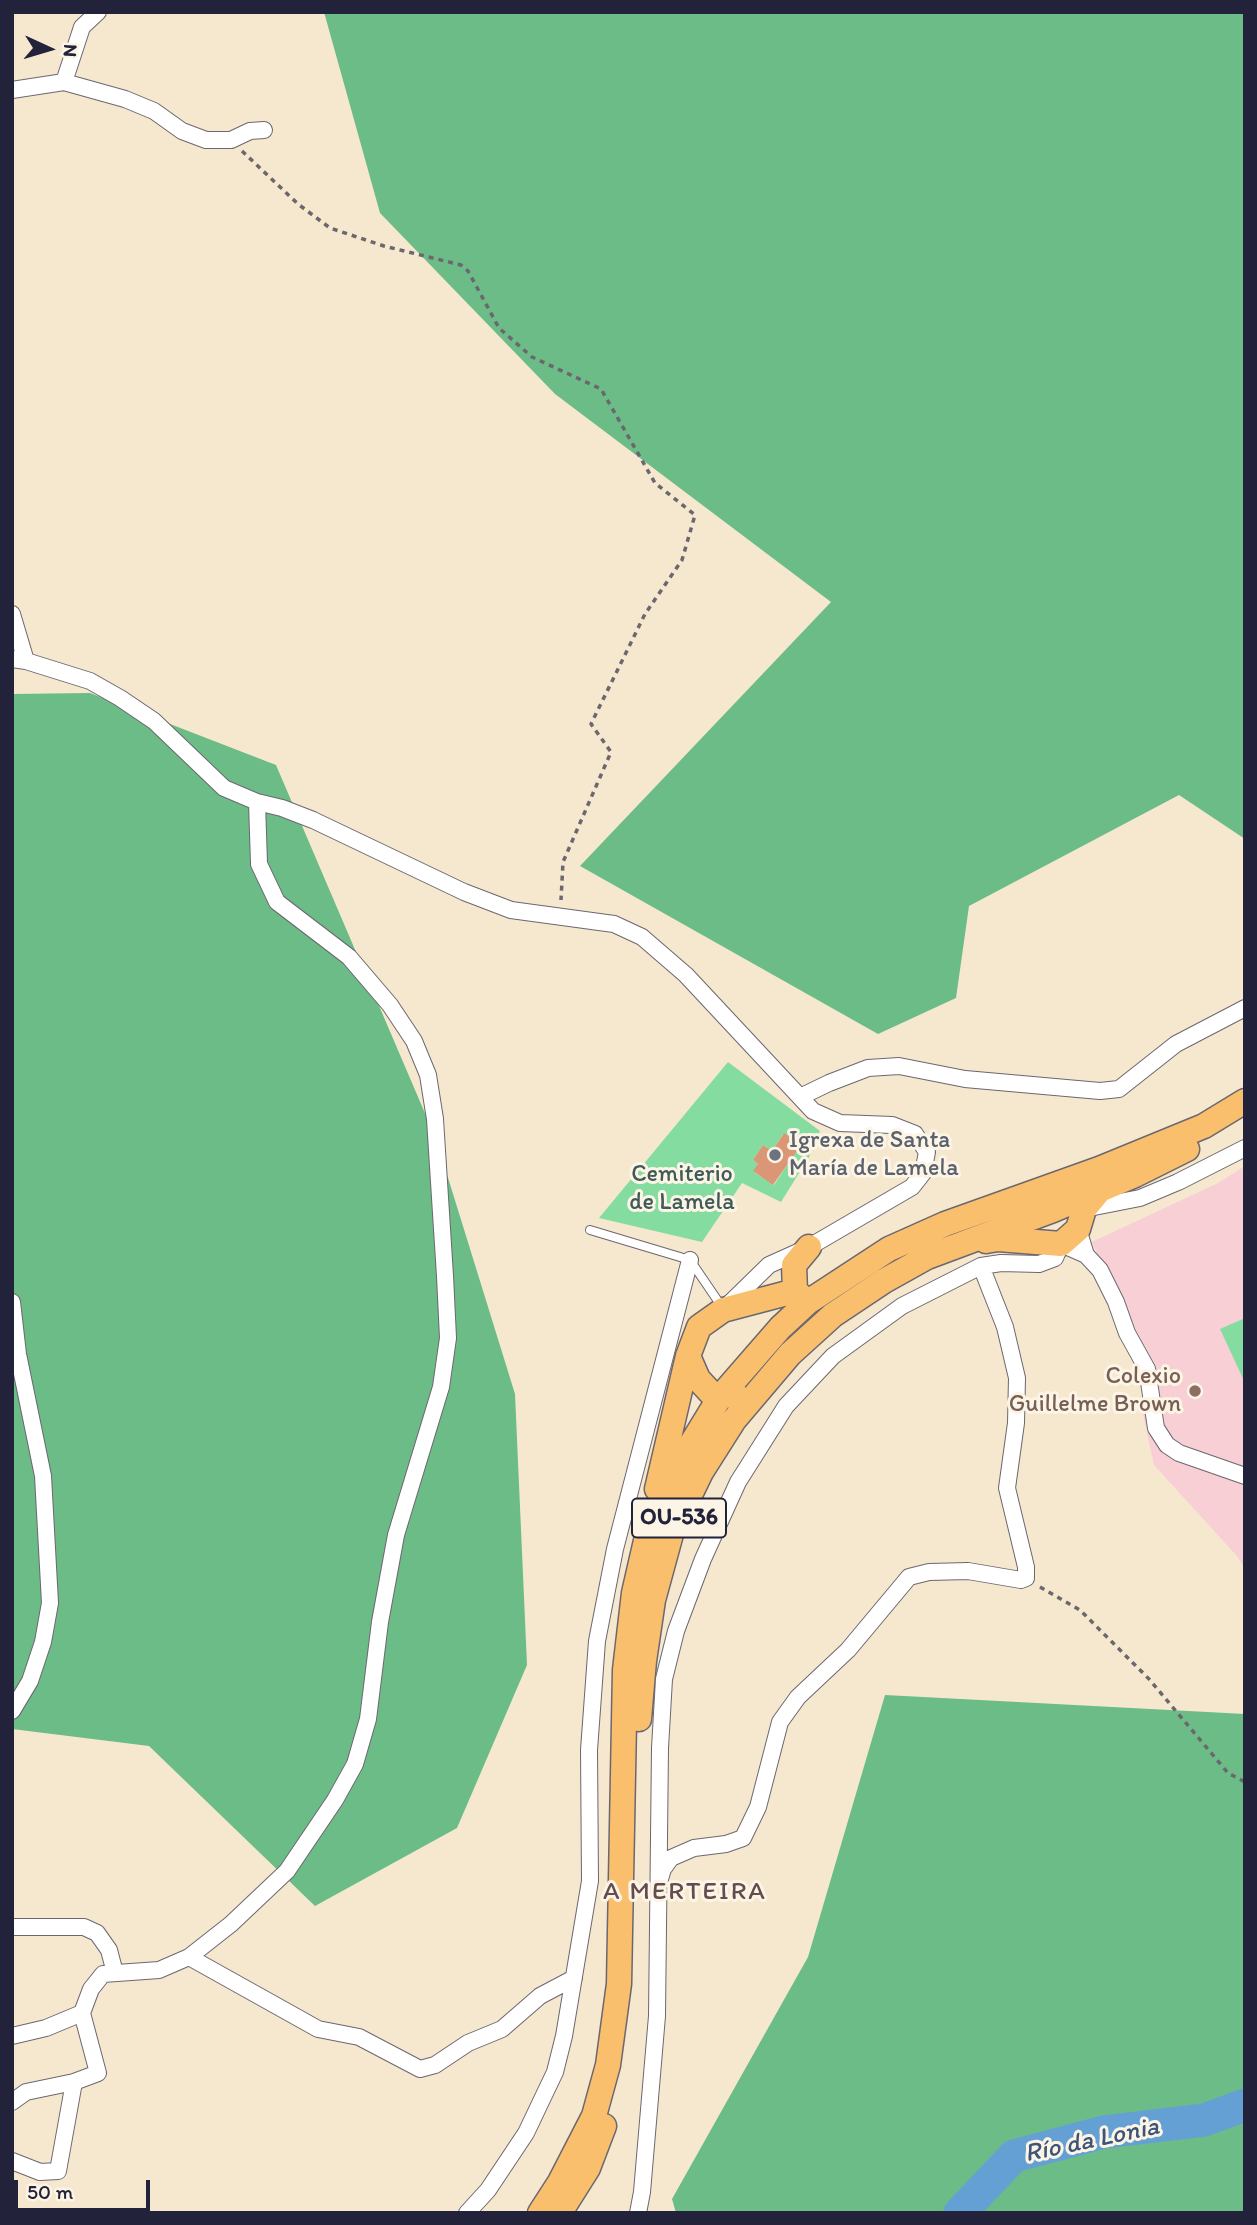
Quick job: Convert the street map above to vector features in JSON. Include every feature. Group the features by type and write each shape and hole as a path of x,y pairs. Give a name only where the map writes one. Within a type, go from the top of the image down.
{"main road":[{"path":"660,1533 683,1493 731,1395 780,1328 807,1302 889,1249 945,1224 1111,1165 1204,1126 1245,1101"},
{"name":"OU-536","path":"540,2213 561,2182 594,2116 608,2065 619,1984 625,1670 634,1593 660,1533 734,1420 790,1354 832,1315 884,1281 927,1258 1101,1189 1245,1119"},
{"path":"951,1248 1074,1229 1101,1189"},
{"path":"945,1224 983,1224 1021,1211 1046,1212 1059,1216 1074,1229"},
{"path":"807,1302 794,1265 809,1247"},
{"path":"660,1533 677,1355 699,1327 723,1310 807,1302 927,1258"},
{"path":"677,1355 710,1392 731,1395"},
{"name":"OU-536","path":"560,2213 593,2156 612,2105 629,2034 635,1943 638,1744 644,1661 660,1533"}],"street":[{"path":"64,82 82,27 98,12"},
{"path":"12,89 64,82 125,99 154,111 182,131 206,140 231,140 250,131 264,130"},
{"path":"12,614 19,660 90,681 120,698 154,721 223,788 313,820 499,906 614,924 642,937 686,975 814,1111 840,1123 892,1125 915,1134 927,1152 923,1173 912,1187 809,1247 769,1265 723,1310"},
{"path":"12,2102 26,2092 74,2082 98,2073 82,2012 91,1989 103,1974 159,1970 188,1957 230,1924 288,1871 335,1800 355,1764 368,1719 380,1622 396,1535 441,1387 448,1338 435,1119 428,1075 414,1041 396,1014 349,957 277,902 259,864 257,802"},
{"path":"800,1097 867,1068 899,1066 965,1079 1100,1091 1119,1089 1176,1044 1245,1008"},
{"path":"638,2213 657,2016 660,1748 664,1679 681,1619 703,1559 738,1482 786,1406 833,1356 902,1306 981,1266 1001,1263 1039,1264 1055,1258 1074,1229 1245,1148"},
{"path":"1074,1229 1086,1255 1100,1270 1116,1302 1127,1333 1147,1369 1156,1428 1167,1446 1191,1458 1245,1476"},
{"path":"467,2213 488,2190 526,2133 555,2072 590,1881 589,1750 597,1641 615,1549 677,1355 690,1259"},
{"path":"659,1884 663,1869 671,1858 694,1848 726,1844 743,1838 758,1807 780,1722 798,1697 848,1650 909,1577 929,1572 968,1571 1021,1580 1026,1578 1026,1567 1007,1488 1016,1423 1017,1378 1005,1327 981,1266"},
{"path":"12,1302 18,1354 43,1476 50,1602 43,1642 30,1681 12,1711"},
{"path":"12,1927 84,1927 97,1933 109,1950 115,1973"},
{"path":"188,1957 318,2029 359,2037 420,2070 435,2065 468,2043 502,2029 540,1996 574,1978"},
{"path":"12,2036 46,2028 82,2012"},
{"path":"12,2161 40,2172 58,2171 74,2082"}],"lane":[{"path":"590,1230 690,1259 723,1310"}],"path":[{"path":"231,140 298,204 330,228 384,246 461,265 468,271 499,328 532,358 601,389 655,483 695,515 682,560 645,614 591,724 611,752 563,862 560,917"},
{"path":"1026,1578 1080,1610 1149,1679 1228,1773 1245,1782"}],"shaded area":[{"name":"Colexio Guillelme Brown","path":"1245,1166 1245,1569 1237,1556 1154,1465 1143,1414 1147,1367 1092,1242 1218,1183"}],"green space":[{"path":"324,12 1245,12 1245,839 1179,795 969,906 956,998 878,1034 580,866 831,602 555,394 380,213"},
{"path":"90,693 276,765 436,1139 515,1394 527,1665 457,1828 315,1906 149,1746 12,1729 12,694"},
{"name":"Cemiterio de Lamela","path":"728,1062 820,1131 809,1157 781,1202 742,1183 702,1242 599,1218","holes":["783,1134 800,1145 774,1185 754,1172 758,1164 753,1160 763,1145 772,1151"]},
{"path":"1245,1318 1245,1383 1220,1329"},
{"path":"885,1695 1245,1714 1245,2213 676,2213 672,2199 808,1957"}],"building":[{"name":"Igrexa de Santa María de Lamela","path":"784,1133 801,1145 773,1185 753,1171 758,1164 753,1160 763,1145 772,1151"}],"waterway":[{"name":"Río da Lonia","path":"960,2213 1014,2156 1104,2132 1204,2120 1245,2105"}],"place":[{"name":"Igrexa de Santa María de Lamela","path":"775,1155"},
{"name":"Colexio Guillelme Brown","path":"1195,1391"}],"district":[{"name":"A MERTEIRA","path":"685,1892"}]}
